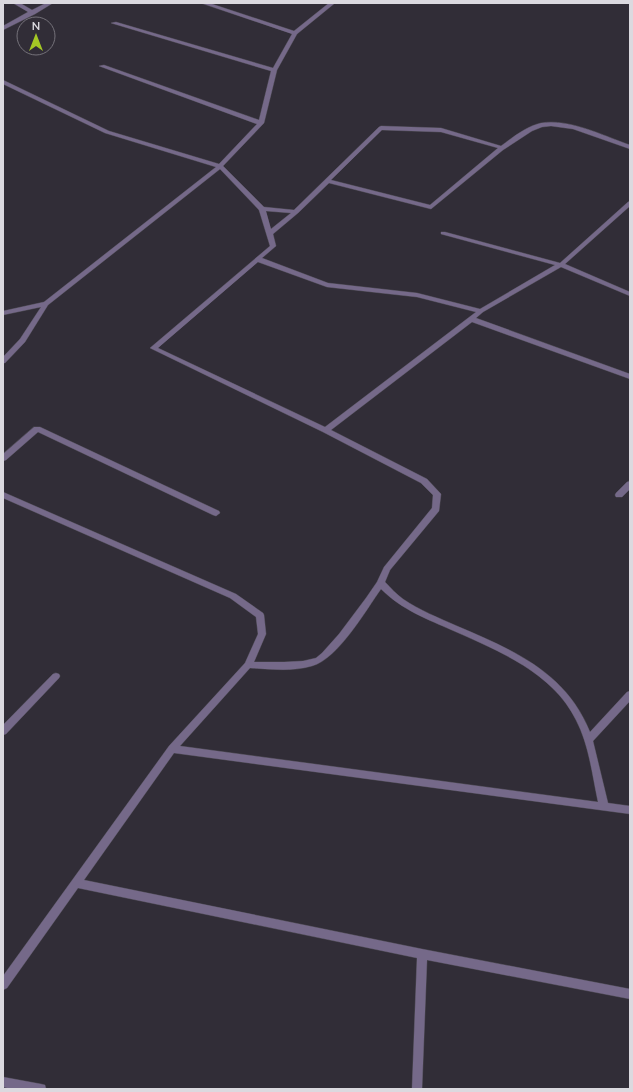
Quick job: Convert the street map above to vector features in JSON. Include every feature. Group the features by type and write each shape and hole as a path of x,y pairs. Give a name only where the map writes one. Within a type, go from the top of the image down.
{"street":[{"path":"16,3 33,13"},
{"path":"3,28 50,3"},
{"path":"204,3 295,33"},
{"path":"3,361 23,340 46,304 220,166 261,123 274,70 295,33 332,3"},
{"path":"114,23 274,70"},
{"path":"102,66 261,123"},
{"path":"3,82 107,132 220,166 262,209 273,246 154,348 326,430 424,481 437,494 436,509 388,569 381,583 338,640 319,660 291,666 248,665"},
{"path":"327,181 431,207 503,148 529,131 542,125 556,125 576,129 630,147"},
{"path":"269,234 296,212 381,128 441,130 503,148"},
{"path":"326,430 481,311 561,265 630,203"},
{"path":"262,209 296,212"},
{"path":"443,232 561,265 630,294"},
{"path":"257,259 327,285 417,295 481,311"},
{"path":"3,313 46,304"},
{"path":"471,319 630,377"},
{"path":"3,458 37,429 216,513"},
{"path":"620,495 630,484"},
{"path":"3,494 233,596 260,615 262,634 248,665 172,749 3,985"},
{"path":"381,583 400,601 519,659 556,685 577,711 588,741 604,807"},
{"path":"3,731 56,676"},
{"path":"588,741 630,695"},
{"path":"172,749 630,810"},
{"path":"76,883 422,954 630,994"},
{"path":"417,1089 422,954"},
{"path":"3,1082 41,1089"}]}
